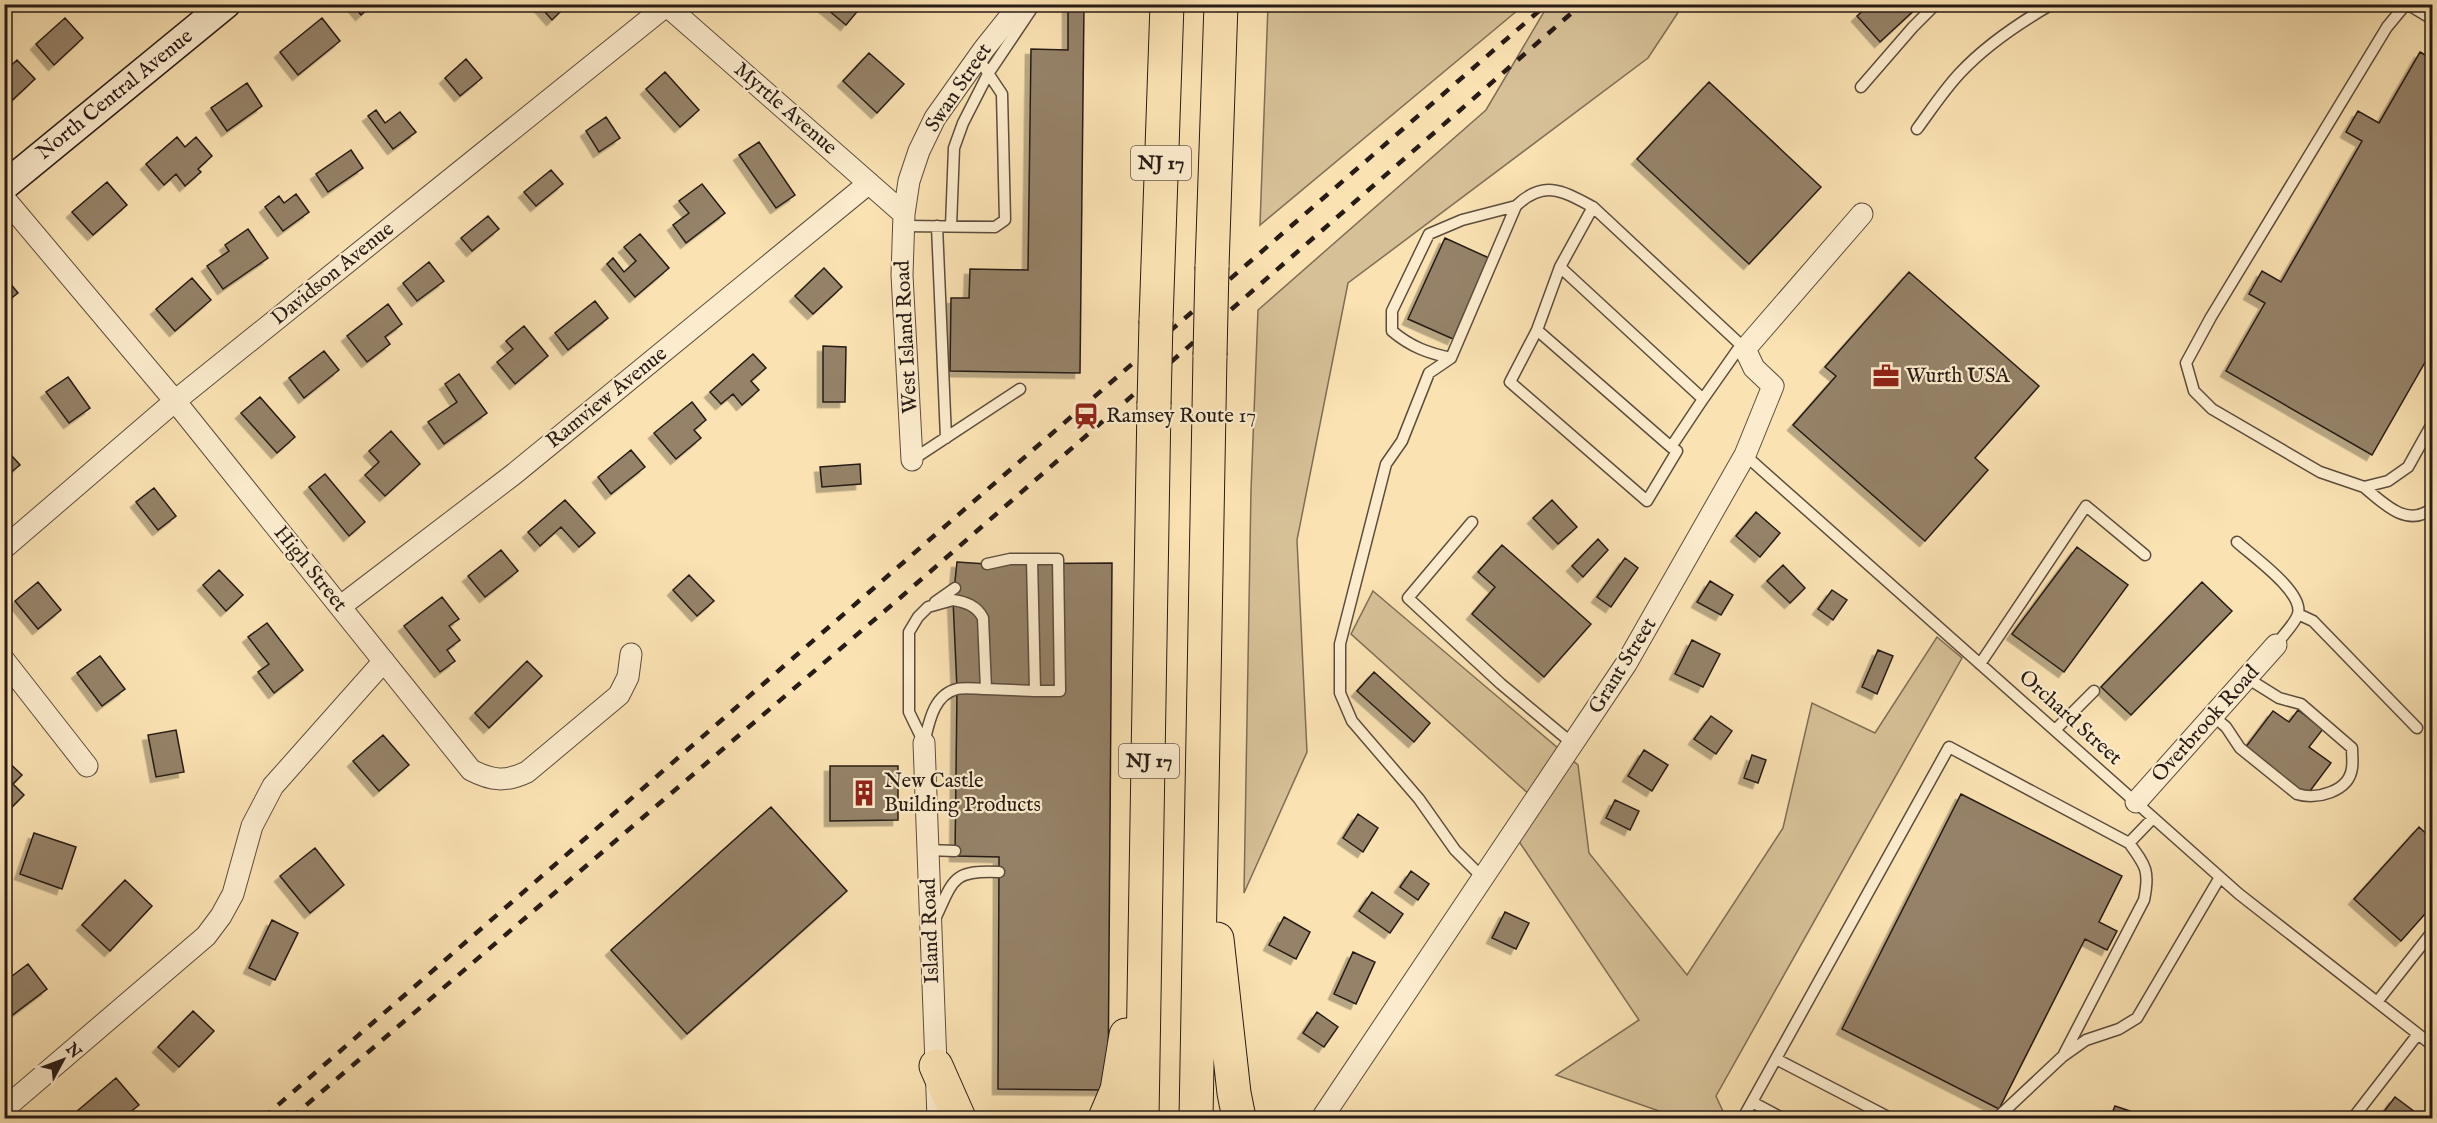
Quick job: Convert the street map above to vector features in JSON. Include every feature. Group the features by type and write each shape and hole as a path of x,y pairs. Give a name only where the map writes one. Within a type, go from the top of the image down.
{"highway":[{"name":"NJ 17","path":"1142,1119 1154,404 1167,4"},
{"name":"NJ 17","path":"1196,1119 1210,355 1221,4"},
{"path":"1202,773 1217,942 1242,1116"},
{"path":"1106,1119 1117,1090 1123,1063 1147,845"},
{"path":"936,1066 959,1119"}],"main road":[{"name":"North Central Avenue","path":"4,186 226,4"}],"street":[{"name":"Swan Street","path":"904,220 909,181 919,151 935,118 983,66 1020,4"},
{"name":"Myrtle Avenue","path":"666,5 869,183 904,220"},
{"name":"Davidson Avenue","path":"4,548 175,401 666,5"},
{"name":"Ramview Avenue","path":"341,606 514,474 869,183"},
{"name":"High Street","path":"4,198 175,401 471,770 484,777 498,780 513,779 527,772 619,695 628,677 631,654"},
{"path":"1743,347 1862,214"},
{"name":"West Island Road","path":"904,220 902,275 912,460"},
{"name":"Grant Street","path":"1322,1119 1626,664 1746,455 1773,386 1754,368 1743,347"},
{"name":"Overbrook Road","path":"2136,802 2276,645"},
{"path":"4,660 87,766"},
{"path":"4,1109 206,936 221,916 232,894 252,826 273,786 384,661"},
{"name":"Island Road","path":"924,743 938,1119"}],"lane":[{"path":"951,226 954,148 983,66 1035,4"},
{"path":"1861,87 1936,4"},
{"path":"1917,129 1960,73 1989,46 2021,22 2052,4"},
{"path":"2433,19 2407,4 2387,27 2211,317 2187,363 2194,392 2212,410 2320,472 2364,487 2391,509 2414,517 2425,514 2433,508"},
{"path":"904,220 937,226 996,227 1005,220 1002,94 983,66"},
{"path":"1482,877 1455,850 1419,799 1352,721 1340,693 1340,644 1386,464 1402,441 1429,373 1451,358 1516,206 1527,195 1544,189 1565,192 1593,207 1743,347 1702,399 1671,447"},
{"path":"1451,358 1426,353 1405,342 1392,330 1392,311 1429,234 1462,220 1516,206"},
{"path":"1537,330 1677,451 1647,501 1510,382 1537,330 1560,267 1593,207"},
{"path":"937,226 946,438"},
{"path":"1560,267 1702,399"},
{"path":"912,460 1020,389"},
{"path":"2364,487 2388,481 2408,467 2433,424"},
{"name":"Orchard Street","path":"1746,455 2220,877 2433,1045"},
{"path":"1980,664 2086,506 2145,555"},
{"path":"1472,522 1408,598 1501,684 1573,744"},
{"path":"2237,542 2289,588 2297,600 2298,614 2276,645"},
{"path":"924,743 932,713 940,699 957,689 1060,691 1058,559 1010,559 987,564"},
{"path":"1032,559 1035,691"},
{"path":"924,743 909,712 909,632 918,617 928,607 955,588"},
{"path":"928,607 953,600 966,602 980,612 983,618 986,689"},
{"path":"2298,614 2313,621 2333,640 2417,728"},
{"path":"2213,716 2226,727 2240,748 2297,794 2308,798 2331,792 2340,787 2352,770 2352,748 2301,704 2278,698 2247,678"},
{"path":"2055,730 2094,691"},
{"path":"1743,1119 1949,747 2129,843 2147,866 2148,884 2144,900 2062,1057"},
{"path":"2129,843 2153,818"},
{"path":"928,850 955,851"},
{"path":"930,930 951,885 961,876 974,871 999,872"},
{"path":"1997,1119 2062,1057 2086,1040 2119,1029 2137,1018 2220,877"},
{"path":"2377,1002 2433,932"},
{"path":"2353,1119 2418,1034"},
{"path":"1776,1059 1890,1119"},
{"path":"1752,1102 1782,1119"}],"shaded area":[{"path":"1268,4 1524,5 1260,225"},
{"path":"1548,5 1683,5 1648,58 1348,283 1297,540 1307,752 1244,893 1251,490 1258,310 1486,110"},
{"path":"1373,591 1578,765 1589,853 1687,975 1783,828 1812,703 1875,733 1937,637 1962,658 1716,1096 1726,1118 1679,1118 1556,1075 1639,1020 1508,825 1531,796 1351,634"}],"building":[{"path":"352,4 373,4 361,15"},
{"path":"538,4 568,4 552,20"},
{"path":"821,4 857,4 861,7 846,25"},
{"path":"1068,4 1084,4 1080,373 950,371 951,298 969,298 970,269 1028,270 1031,49 1068,50"},
{"path":"1870,4 1921,4 1880,42 1857,16"},
{"path":"65,18 83,38 54,65 36,44"},
{"path":"322,18 340,41 298,75 280,52"},
{"path":"2420,52 2432,59 2432,350 2372,455 2226,371 2265,303 2249,294 2262,271 2281,282 2362,141 2346,132 2358,111 2379,123"},
{"path":"869,53 904,84 877,113 843,81"},
{"path":"466,59 482,78 460,96 445,78"},
{"path":"17,60 35,79 4,108 4,72"},
{"path":"665,72 699,110 680,127 646,89"},
{"path":"1709,82 1821,187 1749,264 1637,159"},
{"path":"247,83 262,106 227,131 211,108"},
{"path":"376,110 385,123 400,112 416,132 393,149 368,116"},
{"path":"606,117 620,138 599,152 586,131"},
{"path":"177,137 185,147 196,137 212,156 198,169 201,172 185,186 176,174 164,185 146,164"},
{"path":"759,142 795,195 776,208 739,155"},
{"path":"351,150 363,168 328,192 316,174"},
{"path":"551,170 563,184 536,206 524,192"},
{"path":"107,182 127,205 93,235 72,212"},
{"path":"702,184 725,213 686,243 673,225 689,213 679,201"},
{"path":"296,194 309,212 283,231 265,207 279,196 284,203"},
{"path":"488,216 499,229 472,251 461,238"},
{"path":"248,229 268,258 223,289 207,266 229,251 225,245"},
{"path":"640,234 669,268 635,297 607,264 613,258 624,272 636,261 624,247"},
{"path":"1445,238 1489,258 1453,339 1408,319"},
{"path":"429,262 444,281 417,301 403,283"},
{"path":"824,268 842,287 813,314 795,296"},
{"path":"1909,272 2039,386 1975,458 1988,470 1925,541 1793,425 1836,376 1825,367"},
{"path":"4,276 18,293 4,304"},
{"path":"192,278 211,300 175,331 156,309"},
{"path":"595,301 608,318 568,350 555,333"},
{"path":"388,304 402,324 385,337 390,344 367,362 347,336"},
{"path":"524,326 548,356 515,384 497,362 513,349 506,341"},
{"path":"823,346 846,347 845,402 823,402"},
{"path":"324,351 339,370 304,398 289,378"},
{"path":"753,354 766,368 751,381 759,390 742,405 733,394 721,404 710,392"},
{"path":"459,374 487,413 444,444 428,422 457,402 445,384"},
{"path":"68,377 90,408 69,423 46,392"},
{"path":"260,397 295,437 277,453 241,413"},
{"path":"692,402 706,420 694,430 701,438 676,459 654,433"},
{"path":"391,431 420,464 385,496 365,475 379,462 369,451"},
{"path":"4,447 20,465 4,478"},
{"path":"631,450 645,467 611,494 598,477"},
{"path":"860,464 861,484 822,487 820,467"},
{"path":"325,474 365,522 349,536 309,487"},
{"path":"154,488 176,516 158,530 136,502"},
{"path":"565,500 595,533 579,547 561,527 540,546 528,532"},
{"path":"1552,500 1577,527 1558,544 1533,518"},
{"path":"1756,512 1780,533 1760,557 1736,536"},
{"path":"1598,539 1608,550 1583,577 1572,566"},
{"path":"1502,545 1591,624 1544,677 1472,614 1495,587 1478,572"},
{"path":"2077,547 2128,585 2064,672 2012,634"},
{"path":"501,550 518,571 485,597 468,576"},
{"path":"1625,558 1638,568 1611,607 1597,597"},
{"path":"957,562 987,564 1112,563 1108,1090 998,1089 999,857 955,856 957,689 953,600"},
{"path":"1783,565 1805,588 1790,603 1767,581"},
{"path":"219,570 243,595 226,611 203,585"},
{"path":"689,575 714,601 697,616 673,590"},
{"path":"1710,581 1733,595 1721,615 1697,602"},
{"path":"38,582 61,610 38,629 15,601"},
{"path":"2202,582 2232,611 2131,715 2101,687"},
{"path":"1832,590 1847,600 1833,620 1818,609"},
{"path":"442,597 459,619 449,626 460,640 447,650 455,661 440,672 404,626"},
{"path":"267,623 303,670 274,693 258,672 269,664 248,637"},
{"path":"1692,640 1720,654 1703,687 1675,674"},
{"path":"1878,650 1893,656 1877,694 1862,687"},
{"path":"100,656 125,689 102,706 77,673"},
{"path":"527,661 542,676 489,728 475,713"},
{"path":"1374,672 1430,723 1414,742 1357,691"},
{"path":"2298,710 2323,729 2309,747 2331,763 2307,795 2245,748 2273,711 2289,722"},
{"path":"1711,716 1732,731 1716,754 1694,739"},
{"path":"176,730 184,772 156,777 148,735"},
{"path":"383,735 409,765 379,791 353,761"},
{"path":"1644,750 1668,765 1652,791 1628,776"},
{"path":"1752,755 1766,760 1758,783 1744,778"},
{"path":"4,758 22,775 13,784 24,795 5,814"},
{"name":"New Castle Building Products","path":"830,766 898,766 898,820 830,821"},
{"path":"1961,794 2122,876 2099,922 2117,931 2107,950 2085,939 1999,1109 1842,1029"},
{"path":"1615,800 1639,811 1630,830 1606,818"},
{"path":"771,807 847,891 687,1034 611,950"},
{"path":"1358,814 1378,828 1363,852 1343,838"},
{"path":"2419,827 2432,839 2432,906 2401,941 2354,899"},
{"path":"34,833 76,847 62,889 20,874"},
{"path":"315,848 344,885 310,913 280,876"},
{"path":"1411,871 1429,884 1418,900 1400,887"},
{"path":"125,880 152,906 110,951 82,925"},
{"path":"1372,892 1403,914 1390,933 1359,911"},
{"path":"1505,912 1529,923 1516,949 1492,938"},
{"path":"1284,917 1310,932 1296,959 1269,945"},
{"path":"272,920 298,933 275,980 249,968"},
{"path":"1353,952 1375,962 1356,1004 1334,994"},
{"path":"28,964 47,989 6,1020 4,982"},
{"path":"193,1011 214,1031 179,1067 158,1047"},
{"path":"1317,1012 1338,1027 1324,1047 1303,1033"},
{"path":"116,1078 139,1105 123,1118 69,1118"},
{"path":"2395,1097 2423,1118 2379,1118"},
{"path":"2115,1106 2151,1118 2110,1118"}],"railway":[{"path":"263,1118 1547,4"},
{"path":"291,1118 901,597 1582,4"}],"place":[{"name":"Wurth USA","path":"1886,376"},
{"name":"Ramsey Route 17","path":"1086,416"},
{"name":"New Castle Building Products","path":"864,793"}]}
